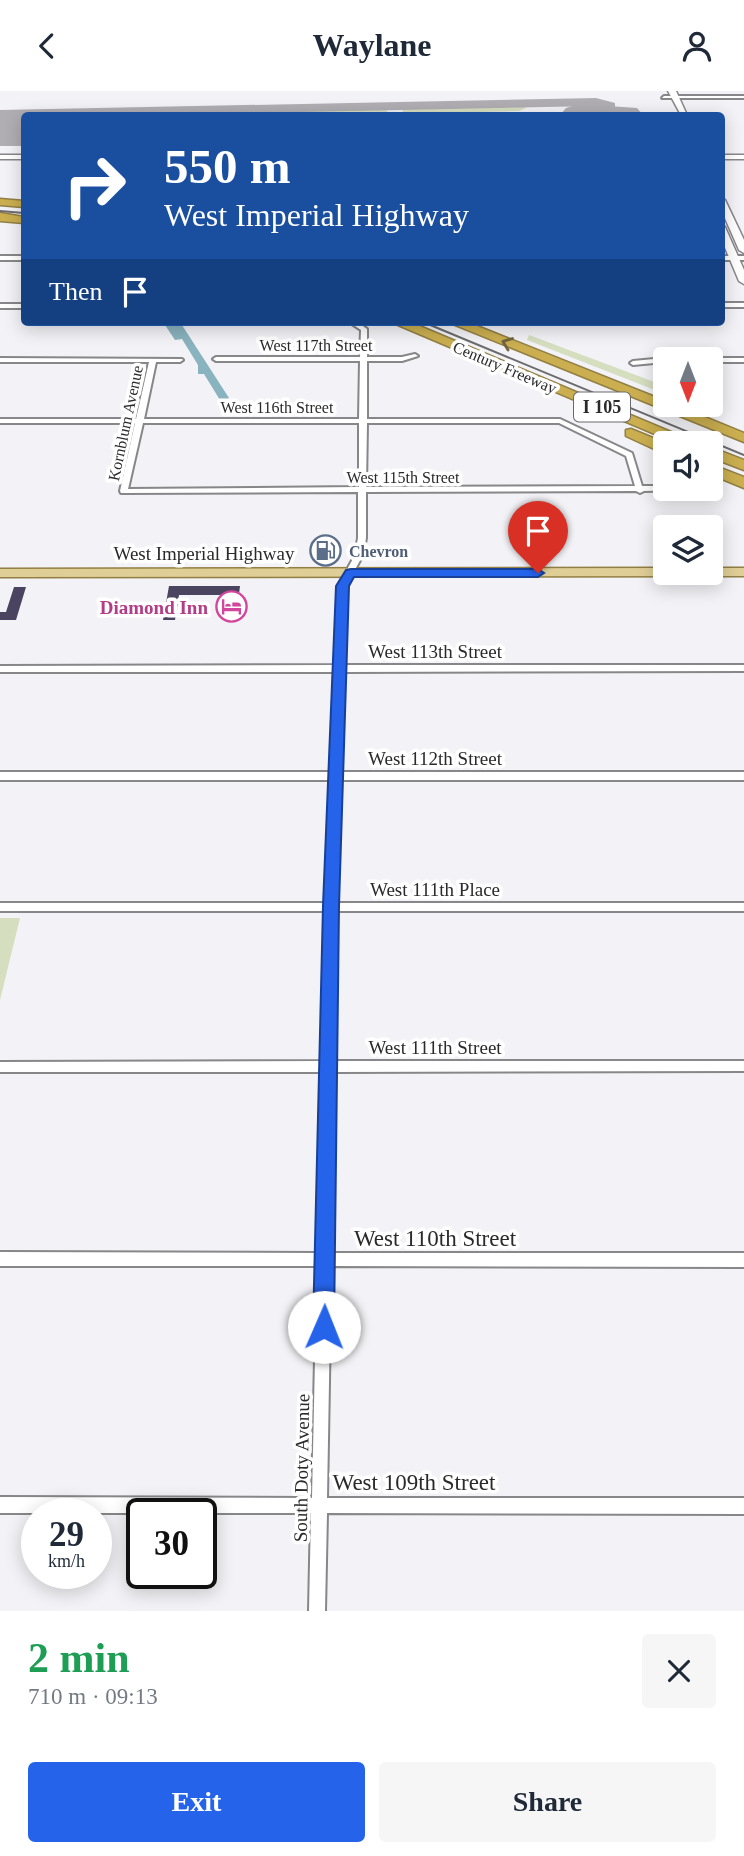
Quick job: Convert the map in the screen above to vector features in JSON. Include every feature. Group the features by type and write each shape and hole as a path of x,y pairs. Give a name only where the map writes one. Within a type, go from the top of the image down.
{"highway":[{"path":"0,202 21,204"},
{"path":"0,217 21,219"},
{"name":"Century Freeway","path":"407,326 660,431"},
{"name":"Century Freeway","path":"465,326 744,438"},
{"path":"559,363 653,394"},
{"path":"514,372 596,417 653,443"},
{"path":"716,417 744,428"},
{"path":"723,456 744,465"},
{"path":"723,474 744,483"}],"main road":[{"path":"663,94 668,106"},
{"path":"673,94 682,112"},
{"path":"0,157 21,157"},
{"path":"725,157 744,157"},
{"path":"725,215 744,250"},
{"path":"725,234 739,258 744,281"},
{"name":"West Imperial Highway","path":"0,573 744,572"}],"street":[{"path":"663,94 743,94"},
{"path":"0,258 21,258"},
{"path":"725,305 744,306"},
{"path":"0,306 21,306"},
{"name":"South Doty Avenue","path":"317,1611 330,1066 331,906 342,586 359,555 362,538 364,329 359,326"},
{"name":"West 117th Street","path":"216,359 363,360 415,356"},
{"path":"0,360 180,360"},
{"name":"Kornblum Avenue","path":"124,492 153,360"},
{"path":"723,360 744,360"},
{"path":"633,363 653,361"},
{"name":"West 116th Street","path":"0,421 554,421 572,424 629,455 640,491"},
{"name":"West 115th Street","path":"124,492 653,490"},
{"name":"West 113th Street","path":"0,669 744,668"},
{"name":"West 112th Street","path":"0,776 744,776"},
{"name":"West 111th Place","path":"0,907 744,907"},
{"name":"West 111th Street","path":"0,1067 744,1066"},
{"name":"West 110th Street","path":"0,1259 744,1260"},
{"name":"West 109th Street","path":"0,1506 744,1506"}],"green space":[{"path":"523,105 526,108 519,111 481,112 403,112 402,109"},
{"path":"385,108 387,112 229,112"},
{"path":"529,335 653,382 653,389 527,340"},
{"path":"0,918 20,918 0,1000"}],"water":[{"path":"166,326 183,326 229,398 220,400 204,374 198,374 198,365 182,339 175,340"}],"building":[{"name":"Diamond Inn","path":"169,586 240,586 236,619 224,619 227,595 179,595 175,620 163,620"},
{"path":"14,587 26,587 16,620 0,620 0,612 6,612"}],"taxiway":[{"path":"99,112 596,102 610,106 610,112"},
{"path":"0,114 21,114"},
{"path":"0,142 21,142"}],"runway":[{"path":"0,128 21,128"}],"tram line":[{"path":"0,211 21,213"},
{"path":"433,326 744,455"}],"place":[{"name":"Chevron","path":"326,551"},
{"name":"Diamond Inn","path":"231,607"}],"route":[{"path":"324,1327 331,906 342,586 351,573 538,573"}]}
